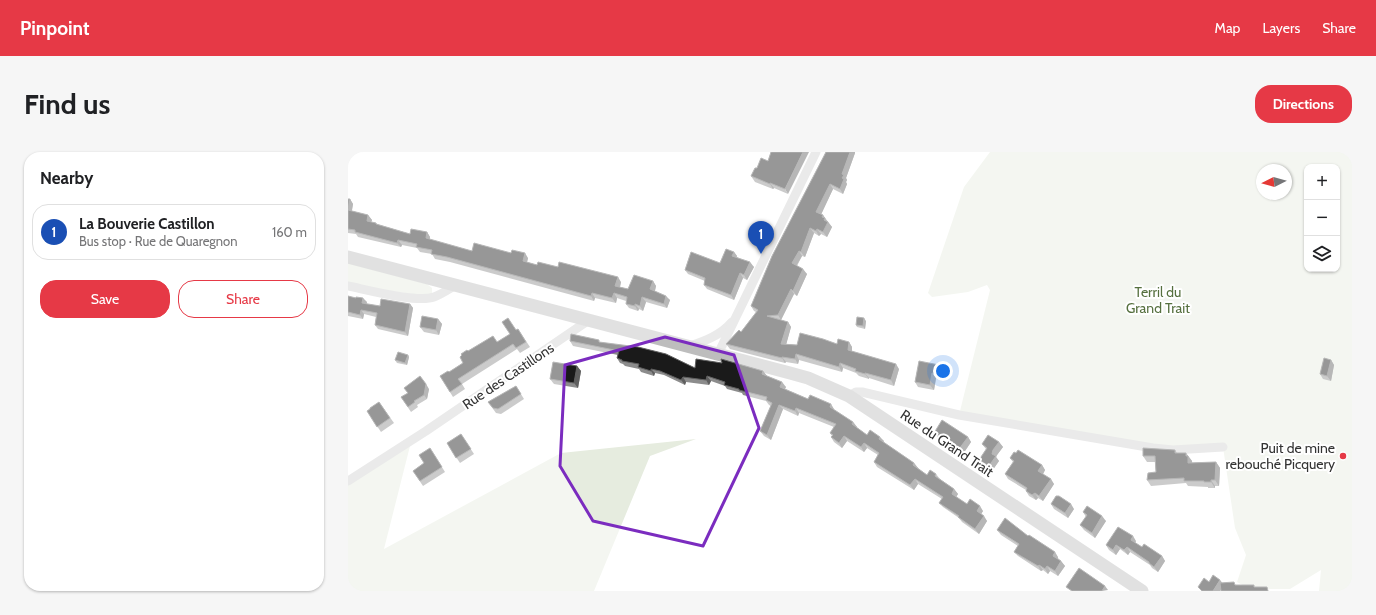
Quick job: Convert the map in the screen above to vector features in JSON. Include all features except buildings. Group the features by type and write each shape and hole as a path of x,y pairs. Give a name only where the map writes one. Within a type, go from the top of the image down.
{"street":[{"path":"714,353 739,313 816,152"},
{"name":"Rue du Grand Trait","path":"348,257 808,378 848,396 1142,591"},
{"path":"348,286 413,298 424,298 434,297 456,286"},
{"path":"690,346 717,334 728,326 739,313"},
{"name":"Rue des Castillons","path":"348,481 426,431 590,320"},
{"path":"714,353 712,344 717,334"},
{"path":"848,396 856,392 862,392 959,415 1153,448 1173,450 1223,447"}],"highlighted area":[{"path":"665,337 734,355 759,428 703,546 593,521 560,466 565,365"}],"green space":[{"name":"Terril du Grand Trait","path":"990,152 1352,152 1352,591 1319,591 1321,570 1290,589 1250,589 1237,582 1246,555 1235,528 1223,447 1173,450 959,415 990,290 987,285 968,292 932,297 928,293 964,187"},
{"path":"348,263 427,284 432,288 432,294 427,296 348,285"},
{"path":"696,439 650,456 594,591 348,591 348,485 410,446 384,549 561,453"}],"place":[{"name":"La Bouverie Castillon","path":"761,254"},
{"name":"Puit de mine rebouché Picquery","path":"1343,456"}]}
